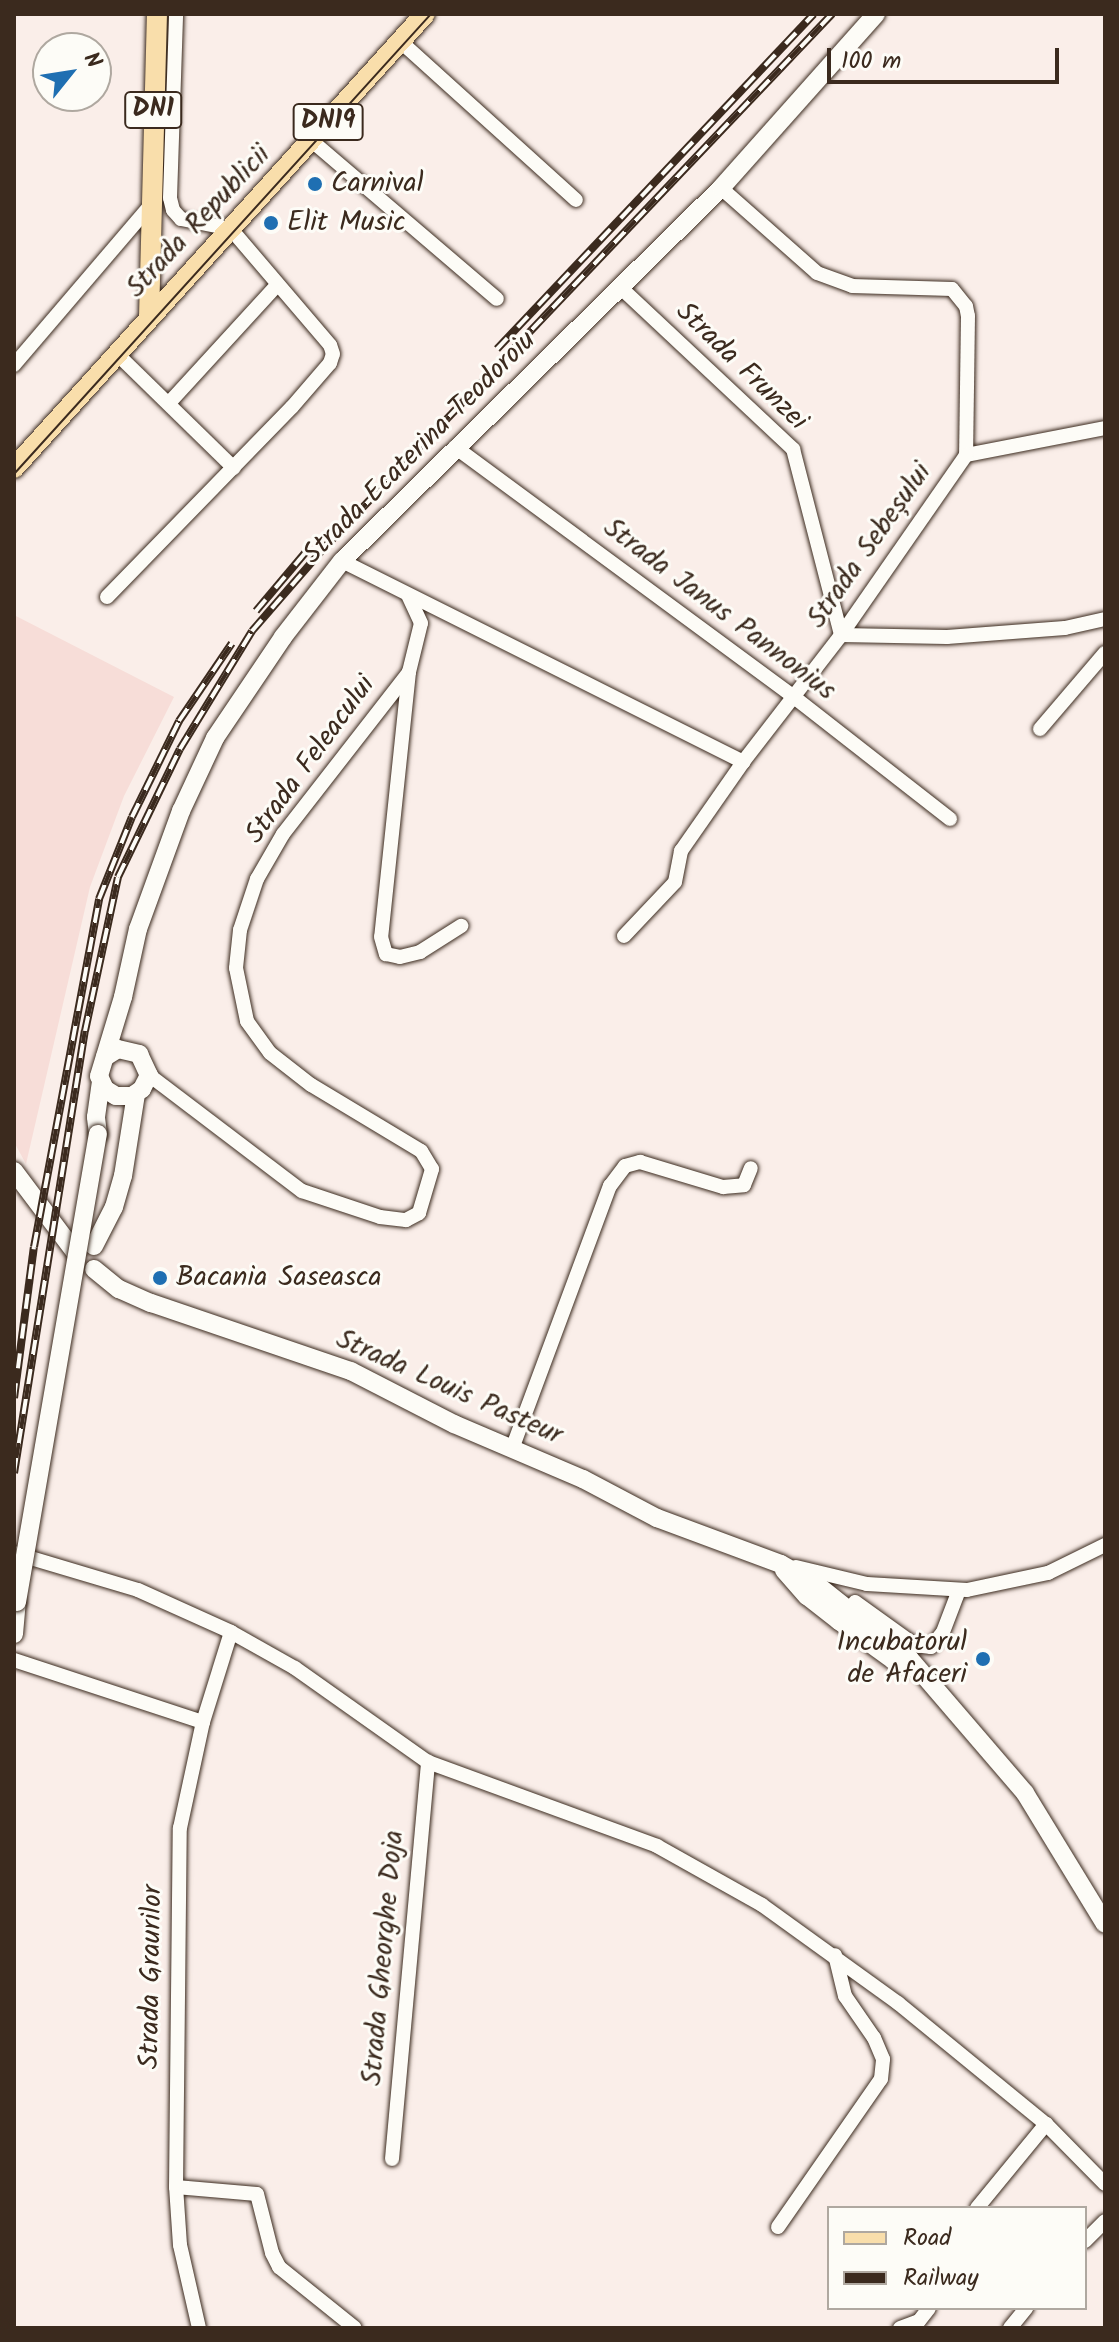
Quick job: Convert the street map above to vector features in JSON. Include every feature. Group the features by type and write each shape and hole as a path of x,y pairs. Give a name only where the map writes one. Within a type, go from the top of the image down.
{"main road":[{"name":"DN1","path":"149,318 149,206 157,14"},
{"name":"Strada Republicii","path":"14,468 425,14"},
{"name":"Strada Ecaterina Teodoroiu","path":"105,1057 123,997 138,929 160,864 215,738 242,693 342,561 721,188 876,14"},
{"name":"Strada Ecaterina Teodoroiu","path":"123,997 126,1030 132,1050"},
{"path":"14,1634 98,1134 99,1069 105,1057 118,1049 132,1050 144,1060 149,1075 125,1096 98,1134"},
{"path":"101,1083 125,1096"},
{"path":"94,1246 114,1207 130,1139 125,1096"},
{"path":"14,1172 74,1251 73,1261 78,1268 94,1269 100,1257 94,1246 86,1244 74,1251"},
{"name":"Strada Louis Pasteur","path":"94,1269 119,1289 151,1303 351,1371 454,1424 583,1479 657,1518 781,1564 852,1605 909,1658 914,1668 1025,1793 1105,1924"},
{"name":"Strada Louis Pasteur","path":"781,1564 789,1579 807,1596 893,1660 914,1668"}],"street":[{"path":"107,597 234,468 311,385 330,363 333,354 330,345 231,229 181,219 170,198 176,14"},
{"path":"400,41 576,200"},
{"path":"312,141 497,299"},
{"name":"Strada Republicii","path":"14,365 170,182"},
{"path":"721,188 817,273 852,286 952,289 966,306 968,316 966,455 1105,428"},
{"path":"169,403 277,285"},
{"name":"Strada Frunzei","path":"621,288 793,449 841,635"},
{"path":"117,354 234,468"},
{"name":"Strada Janus Pannonius","path":"455,447 794,697 950,819"},
{"name":"Strada Sebeșului","path":"624,936 675,882 681,851 743,762 841,635 966,455"},
{"path":"342,561 743,762"},
{"name":"Strada Feleacului","path":"408,595 421,623 409,672 381,937 386,954 400,957 420,952 461,926"},
{"path":"841,635 947,637 1065,628 1105,619"},
{"path":"1040,729 1105,653"},
{"name":"Strada Feleacului","path":"149,1075 302,1191 380,1217 406,1220 419,1213 432,1169 421,1151 311,1085 270,1053 247,1021 236,968 240,930 257,879 283,834 409,672"},
{"path":"512,1449 610,1186 625,1166 640,1162 723,1187 744,1185 751,1168"},
{"path":"781,1564 867,1584 959,1590 1048,1573 1105,1545"},
{"path":"14,1553 138,1590 231,1632 295,1668 428,1762 657,1846 762,1905 835,1955 1046,2124 1105,2184"},
{"path":"867,1584 852,1605 915,1645 931,1647 943,1632 959,1590"},
{"name":"Strada Graurilor","path":"199,2328 180,2245 176,2187 180,1828 203,1722 231,1632"},
{"path":"14,1660 203,1722"},
{"name":"Strada Gheorghe Doja","path":"392,2159 428,1762"},
{"path":"778,2227 881,2079 883,2059 874,2038 845,1996 835,1955"},
{"path":"979,2206 1046,2124"},
{"path":"176,2187 257,2194 272,2253 279,2267 355,2328"},
{"path":"1087,2239 1105,2221"},
{"path":"900,2328 919,2321 927,2310"},
{"path":"1010,2328 1024,2310"}],"shaded area":[{"path":"14,615 174,697 124,796 90,887 26,1164 14,1142"}],"tram line":[{"path":"14,474 431,14"}],"railway":[{"path":"497,349 814,14"},
{"path":"14,1473 85,1031 118,877 180,749 252,631 325,547 832,14"},
{"path":"256,611 305,553"},
{"path":"14,1398 34,1247 99,899 132,817 179,721 232,643"}],"place":[{"name":"Carnival","path":"315,184"},
{"name":"Elit Music","path":"271,223"},
{"name":"Bacania Saseasca","path":"160,1278"},
{"name":"Incubatorul de Afaceri","path":"983,1659"}]}
